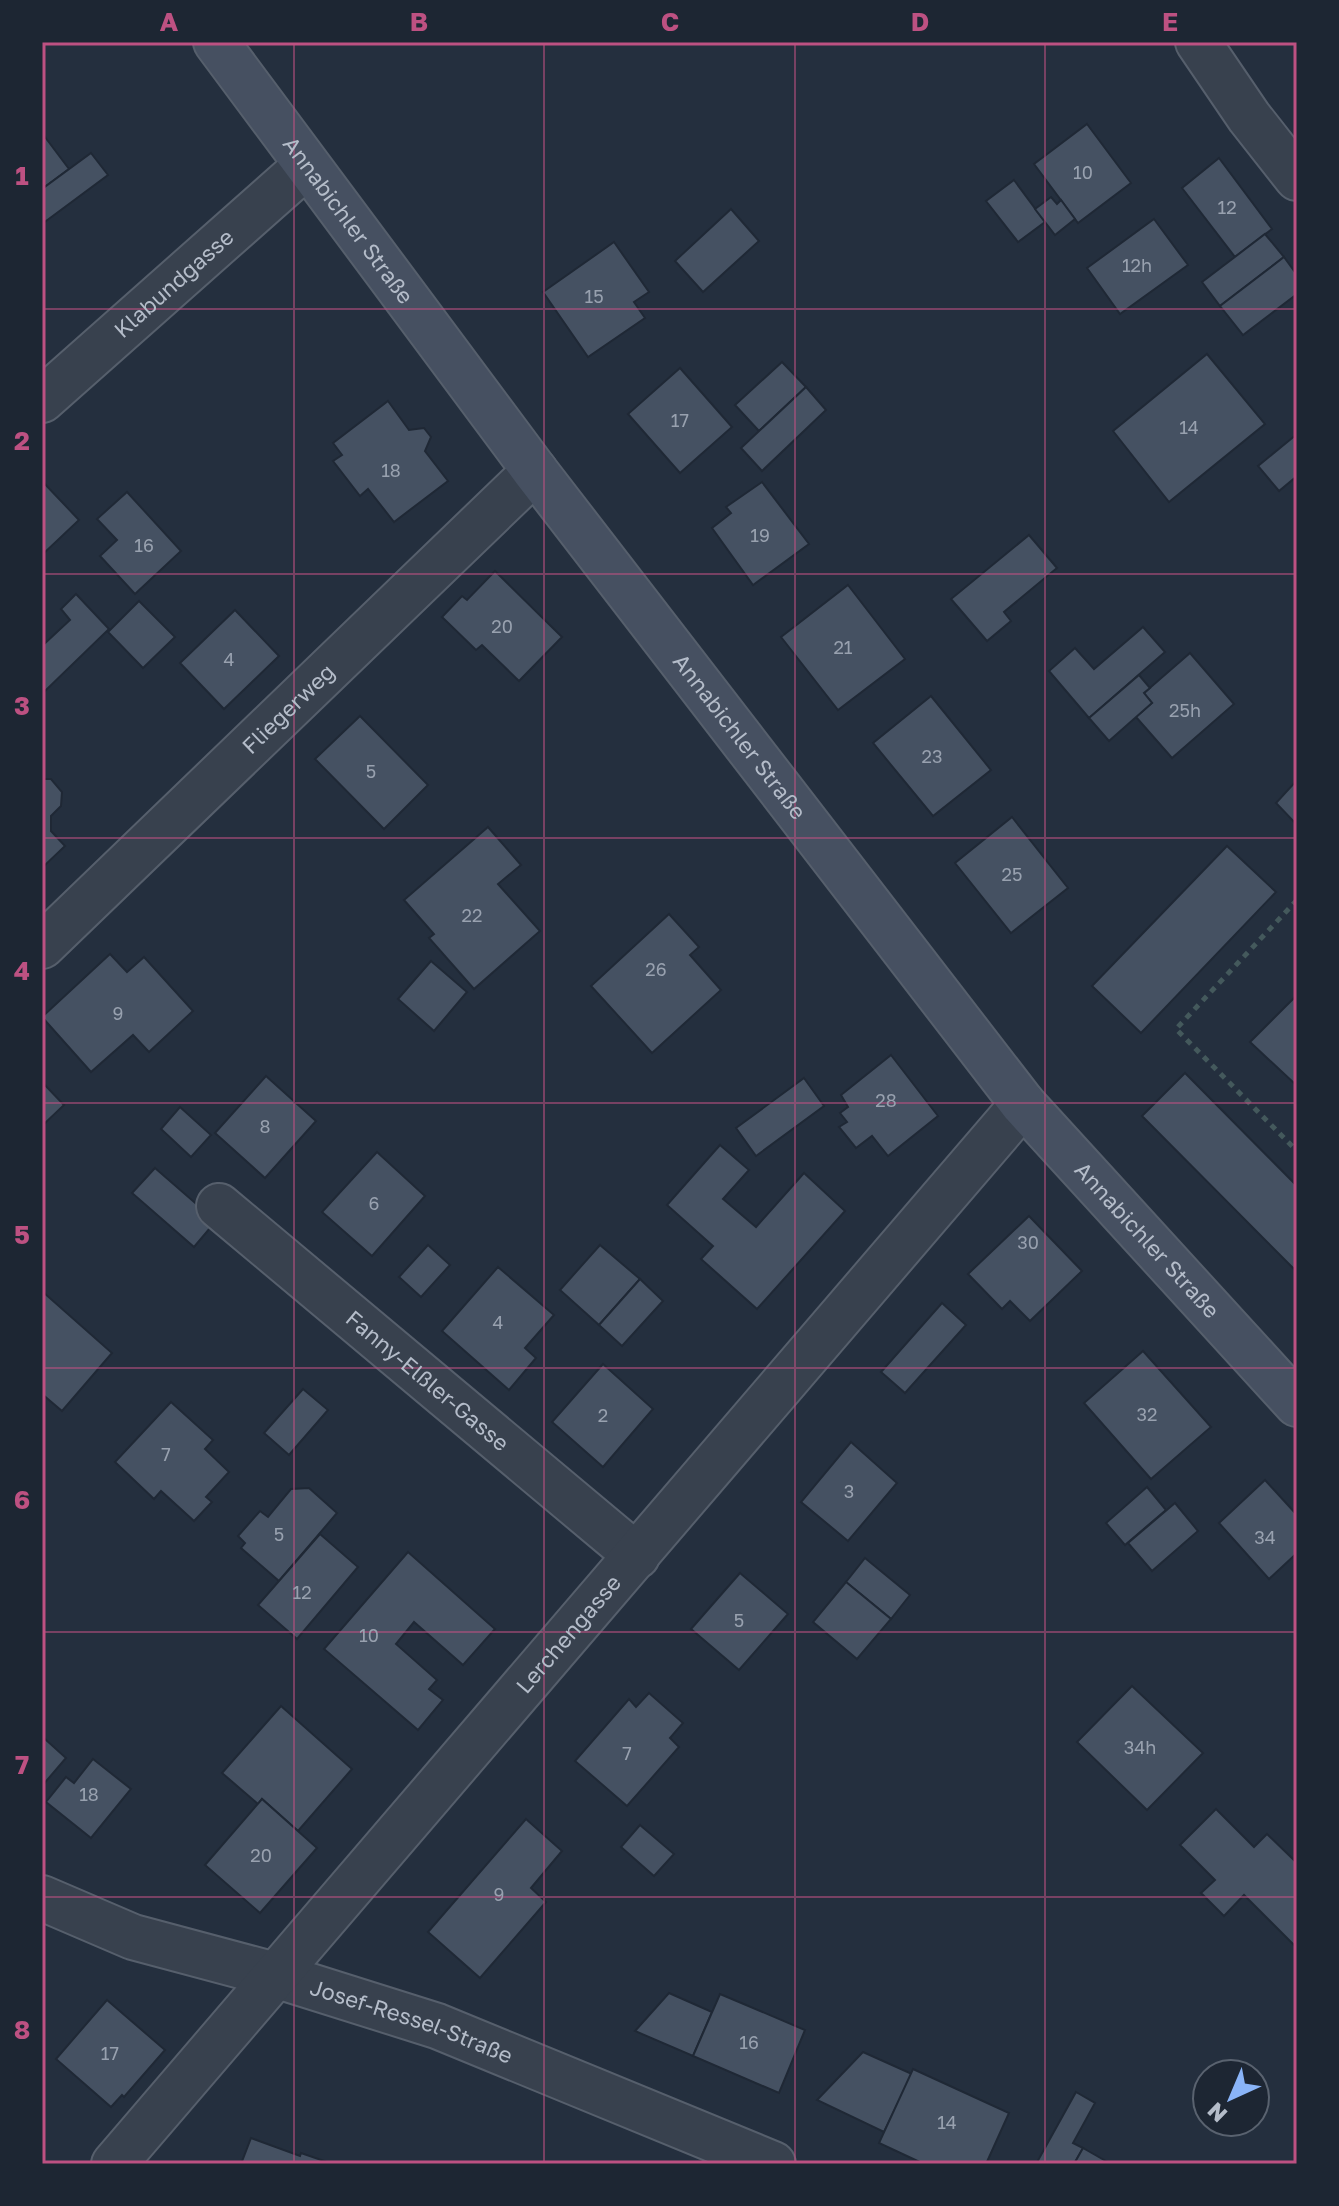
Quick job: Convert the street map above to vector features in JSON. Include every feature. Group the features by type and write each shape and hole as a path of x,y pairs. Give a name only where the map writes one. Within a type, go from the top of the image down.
{"street":[{"name":"Annabichler Straße","path":"216,42 535,471 1023,1104 1297,1404"},
{"path":"1198,42 1249,117 1297,178"},
{"name":"Klabundgasse","path":"42,400 306,166"},
{"name":"Fliegerweg","path":"42,946 535,471"},
{"name":"Lerchengasse","path":"114,2164 1023,1104"},
{"name":"Fanny-Elßler-Gasse","path":"219,1206 637,1556"},
{"name":"Josef-Ressel-Straße","path":"42,1898 133,1937 275,1975 437,2026 773,2164"}],"path":[{"path":"1297,900 1176,1029 1297,1151"}],"building":[{"path":"1087,124 1131,183 1078,223 1034,164"},
{"path":"42,133 69,169 42,189"},
{"path":"91,153 108,175 42,224 42,189"},
{"path":"1219,158 1272,229 1235,257 1182,188"},
{"path":"1014,180 1045,222 1018,242 986,201"},
{"path":"1051,197 1057,204 1061,200 1075,219 1055,235 1035,209"},
{"path":"731,209 759,241 703,292 675,261"},
{"path":"1154,219 1188,265 1120,314 1087,268"},
{"path":"1265,234 1284,257 1220,306 1202,282"},
{"path":"614,242 649,292 634,302 645,318 588,357 543,292"},
{"path":"1284,257 1297,275 1297,294 1243,335 1220,306"},
{"path":"1207,354 1265,424 1169,502 1113,431"},
{"path":"782,362 806,387 759,431 735,405"},
{"path":"680,368 732,427 680,473 628,414"},
{"path":"806,387 826,410 762,471 741,448"},
{"path":"388,401 409,430 424,428 431,437 425,451 448,481 394,522 368,489 360,496 333,461 342,455 333,443"},
{"path":"1297,434 1297,476 1279,491 1258,466"},
{"path":"42,481 79,520 42,555"},
{"path":"762,482 809,544 753,585 712,528 731,513 726,507"},
{"path":"127,492 181,551 135,594 100,556 117,540 97,519"},
{"path":"1029,535 1057,568 1004,612 1011,621 987,641 951,599"},
{"path":"495,571 562,637 519,681 482,645 476,650 442,617 462,596 467,600"},
{"path":"848,585 905,659 838,710 781,637"},
{"path":"76,594 109,629 45,691 42,687 42,646 70,620 61,609"},
{"path":"139,601 175,637 143,668 108,632"},
{"path":"235,610 279,656 224,709 180,663"},
{"path":"1143,627 1165,652 1089,718 1049,671 1075,648 1094,669"},
{"path":"1190,653 1234,704 1172,758 1136,717 1152,703 1144,693"},
{"path":"1139,675 1150,688 1144,693 1152,703 1109,741 1089,718"},
{"path":"931,696 991,770 933,816 873,743"},
{"path":"360,716 428,785 384,829 315,759"},
{"path":"42,779 51,779 62,792 61,806 51,816 51,831 65,846 42,868"},
{"path":"1297,780 1297,825 1276,803"},
{"path":"1012,817 1068,888 1011,933 955,863"},
{"path":"488,827 521,865 498,884 540,931 474,989 429,938 434,934 404,900"},
{"path":"1227,846 1276,892 1141,1033 1092,986"},
{"path":"669,914 699,947 690,955 721,990 652,1053 591,986"},
{"path":"110,954 127,972 144,957 193,1011 149,1052 133,1035 91,1072 42,1017"},
{"path":"431,961 467,992 434,1031 398,999"},
{"path":"1297,995 1297,1081 1295,1084 1250,1042"},
{"path":"891,1055 938,1116 888,1156 872,1136 856,1148 839,1127 847,1122 840,1113 848,1107 841,1095"},
{"path":"1185,1073 1297,1186 1297,1272 1142,1116"},
{"path":"266,1076 316,1121 265,1178 215,1133"},
{"path":"804,1078 824,1106 756,1156 736,1128"},
{"path":"42,1082 64,1105 42,1126"},
{"path":"180,1107 211,1135 191,1157 161,1129"},
{"path":"720,1145 749,1170 723,1199 756,1227 804,1173 845,1211 757,1309 701,1259 713,1246 667,1205"},
{"path":"377,1152 425,1196 372,1256 322,1212"},
{"path":"155,1168 216,1221 194,1247 132,1193"},
{"path":"1029,1216 1082,1271 1030,1321 1010,1301 1002,1309 968,1274"},
{"path":"428,1245 450,1265 421,1297 399,1277"},
{"path":"600,1245 640,1279 599,1325 560,1290"},
{"path":"498,1267 554,1315 525,1348 536,1358 509,1390 442,1331"},
{"path":"640,1279 663,1301 622,1346 599,1325"},
{"path":"43,1292 112,1353 62,1411 42,1394"},
{"path":"942,1303 966,1325 905,1393 881,1372"},
{"path":"1143,1351 1211,1427 1151,1479 1084,1403"},
{"path":"603,1364 653,1409 603,1467 552,1422"},
{"path":"303,1389 328,1410 289,1455 264,1433"},
{"path":"171,1402 213,1440 205,1449 229,1472 206,1497 212,1502 194,1521 161,1491 154,1499 115,1462"},
{"path":"851,1442 897,1483 848,1541 801,1502"},
{"path":"1265,1480 1297,1515 1297,1553 1269,1579 1219,1523"},
{"path":"1147,1487 1166,1510 1125,1545 1106,1523"},
{"path":"309,1488 337,1513 279,1581 241,1548 245,1543 238,1536 260,1511 268,1517 291,1489"},
{"path":"1175,1503 1198,1531 1152,1571 1128,1543"},
{"path":"320,1534 358,1567 297,1639 258,1605"},
{"path":"408,1552 495,1629 463,1665 414,1622 396,1644 437,1680 429,1689 443,1700 418,1730 324,1649"},
{"path":"865,1558 910,1595 891,1619 846,1582"},
{"path":"740,1573 788,1614 739,1670 691,1629"},
{"path":"846,1582 891,1619 857,1659 813,1622"},
{"path":"1132,1686 1203,1753 1147,1810 1077,1742"},
{"path":"649,1693 683,1723 670,1738 679,1747 627,1806 575,1761 629,1699 636,1707"},
{"path":"281,1706 352,1769 298,1831 262,1799 258,1804 222,1773"},
{"path":"45,1739 66,1758 42,1786 42,1743"},
{"path":"93,1759 131,1789 91,1838 46,1802 66,1777 74,1783"},
{"path":"262,1799 317,1848 260,1913 205,1865"},
{"path":"1216,1809 1254,1847 1267,1834 1297,1863 1297,1948 1244,1895 1224,1916 1201,1893 1215,1880 1180,1845"},
{"path":"526,1819 562,1851 531,1888 546,1902 480,1978 428,1932"},
{"path":"640,1825 674,1854 654,1876 621,1847"},
{"path":"669,1993 712,2012 693,2056 635,2031"},
{"path":"720,1994 805,2030 779,2093 693,2056"},
{"path":"107,2000 165,2050 124,2097 122,2095 111,2107 56,2059"},
{"path":"863,2052 912,2074 884,2132 817,2100"},
{"path":"913,2069 1009,2113 986,2164 924,2164 879,2143"},
{"path":"1076,2092 1095,2103 1073,2143 1083,2148 1074,2164 1036,2164"},
{"path":"251,2138 300,2156 301,2153 333,2164 241,2164"},
{"path":"1083,2148 1111,2164 1074,2164"}]}
